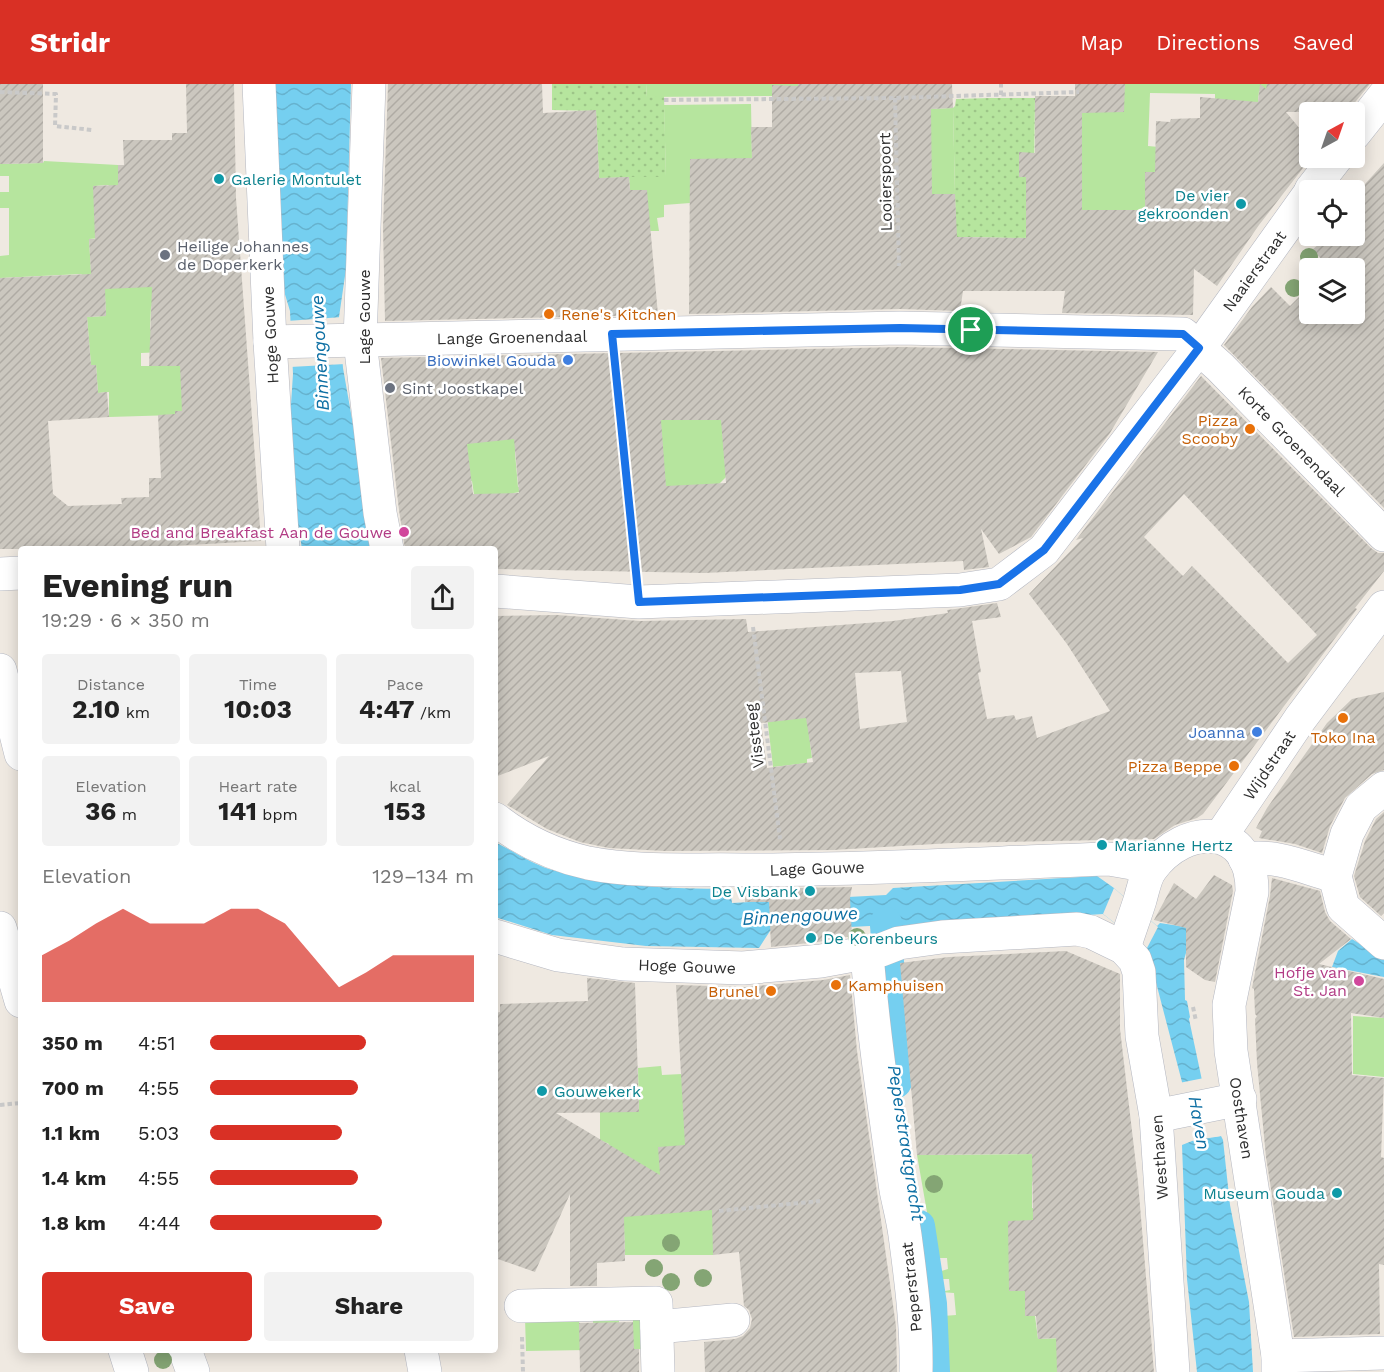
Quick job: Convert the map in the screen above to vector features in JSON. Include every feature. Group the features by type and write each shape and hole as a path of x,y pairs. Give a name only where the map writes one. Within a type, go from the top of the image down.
{"street":[{"name":"Hoge Gouwe","path":"259,84 279,343 283,546"},
{"name":"Lage Gouwe","path":"369,84 352,341 386,546"},
{"path":"1365,120 1384,96"},
{"name":"Naaierstraat","path":"1319,180 1328,168"},
{"name":"Naaierstraat","path":"498,591 639,602 960,590 999,584 1044,550 1199,348 1299,207"},
{"name":"Lange Groenendaal","path":"279,343 900,328 1183,334 1199,348"},
{"name":"Korte Groenendaal","path":"1199,348 1384,536"},
{"path":"0,574 18,573"},
{"name":"Wijdstraat","path":"1221,836 1300,719 1379,622"},
{"path":"0,670 18,742"},
{"path":"1384,788 1361,807 1347,834 1335,876 1343,907 1384,943"},
{"name":"Lage Gouwe","path":"498,821 541,849 587,862 629,869 785,870 1109,859 1132,863 1150,870"},
{"path":"1130,930 1150,870 1169,850 1189,839 1221,836 1233,843 1245,860 1259,857 1275,858 1335,876"},
{"name":"Oosthaven","path":"1245,860 1252,877 1252,892 1229,1005 1231,1051 1227,1102 1278,1364"},
{"path":"0,928 18,991"},
{"name":"Hoge Gouwe","path":"498,937 558,955 623,964 743,968 821,961 942,937 1077,929 1091,932 1130,930"},
{"name":"Westhaven","path":"1130,930 1139,972 1143,1036 1168,1114 1173,1372"},
{"name":"Peperstraat","path":"883,949 871,1011 905,1235 917,1339 916,1372"},
{"path":"1168,1114 1227,1102"},
{"path":"521,1306 656,1304 658,1372"},
{"path":"657,1327 734,1320"},
{"path":"126,1353 132,1372"},
{"path":"186,1353 193,1372"},
{"path":"422,1353 425,1372"},
{"path":"1278,1364 1384,1353"}],"path":[{"path":"1001,84 1001,95"},
{"path":"0,92 56,94 55,126 92,130"},
{"path":"664,100 895,98 1079,92"},
{"name":"Looierspoort","path":"895,98 898,266"},
{"path":"612,334 639,602"},
{"name":"Vissteeg","path":"750,599 785,870"},
{"path":"0,1105 18,1103"},
{"path":"719,1211 820,1201"}],"green space":[{"path":"552,84 646,84 647,97 664,95 666,177 599,178 596,111 552,110"},
{"path":"646,84 798,84 798,97 772,85 772,96 647,97"},
{"path":"1125,84 1324,84 1259,91 1258,102 1215,123 1215,94 1150,93 1148,146 1170,148 1145,219 1079,222 1082,204 1082,96 1125,88"},
{"path":"1035,98 1034,177 1026,238 956,237 953,108 956,99"},
{"path":"751,104 752,159 690,159 690,203 664,205 664,217 657,218 659,231 650,231 630,190 629,177 666,177 664,105"},
{"path":"953,108 955,194 931,218 930,109"},
{"path":"44,161 118,165 118,193 108,185 94,186 101,238 89,239 91,271 172,286 151,307 150,329 163,352 141,353 141,366 186,366 182,411 175,411 175,415 109,417 109,392 98,393 96,365 91,365 87,317 106,316 105,296 81,274 0,278 0,256 9,255 9,208 0,208 0,192 9,192 9,176 0,176 0,164 43,163"},
{"path":"515,402 518,487 568,484 514,493 478,521 472,481 466,481 464,444"},
{"path":"721,413 726,477 719,484 666,495 660,420"},
{"path":"767,716 807,718 812,758 807,759 807,763 773,767"},
{"path":"1353,1016 1384,1018 1384,1077 1353,1074"},
{"path":"661,1066 662,1075 682,1074 733,1179 722,1248 713,1249 713,1255 625,1255 623,1201 607,1148 609,1144 600,1140 600,1112 639,1112 638,1068"},
{"path":"1045,1154 1032,1183 1032,1208 1038,1208 1025,1291 1025,1316 1035,1316 1038,1339 1064,1338 1057,1356 1057,1372 945,1372 943,1316 956,1315 954,1293 940,1292 950,1290 949,1279 938,1279 938,1272 948,1269 947,1258 935,1258 917,1155"},
{"path":"633,1316 646,1316 647,1349 526,1351 525,1318 579,1317 580,1337 593,1337 593,1317 619,1317 619,1336 633,1336"}],"water":[{"name":"Binnengouwe","path":"274,84 351,84 346,269 339,317 343,368 374,546 302,546 293,493 290,419 293,374 290,311 280,278"},
{"path":"498,844 542,866 593,880 638,886 730,889 732,903 886,895 893,888 1097,876 1157,926 1160,923 1193,928 1184,960 1185,1000 1214,1137 1221,1136 1223,1140 1230,1205 1249,1302 1253,1372 1197,1372 1187,1279 1182,1145 1192,1141 1182,1082 1147,948 1103,914 871,929 870,926 770,931 759,948 646,946 552,935 498,918"},
{"path":"1352,939 1384,959 1384,977 1332,967 1338,951"}],"pier":[{"path":"342,317 345,364 290,367 287,321"},
{"path":"1114,888 1158,927 1147,948 1103,914"},
{"path":"1204,1078 1215,1134 1220,1133 1221,1136 1186,1142 1185,1139 1188,1139 1179,1083"}],"building":[{"path":"0,84 43,84 43,163 0,164"},
{"path":"186,84 234,84 236,198 261,541 172,546 18,546 18,549 0,549 0,278 91,274 89,239 95,239 93,186 118,185 118,165 124,165 123,140 172,140 172,133 187,133","holes":["152,287 149,366 180,366 182,411 175,411 175,414 158,415 161,478 149,478 149,497 121,498 122,504 68,506 53,494 48,421 109,417 107,392 98,393 96,365 91,365 87,317 106,316 105,289"]},
{"path":"388,84 542,84 543,113 596,110 599,178 629,177 630,190 647,190 658,315 385,321 383,227"},
{"path":"798,84 952,84 953,108 931,109 932,194 955,194 957,237 1026,238 1026,177 1019,177 1019,152 1035,153 1035,96 1075,96 1075,84 1125,84 1124,112 1082,113 1082,210 1145,210 1145,172 1155,172 1156,121 1170,122 1171,119 1200,118 1200,97 1258,102 1260,84 1266,89 1267,84 1370,84 1355,102 1299,102 1299,112 1286,112 1299,128 1299,168 1303,168 1259,225 1217,286 1194,269 1193,315 1062,313 1065,291 963,291 960,311 900,309 689,314 690,159 752,158 751,127 772,127 772,85 798,86"},
{"path":"1384,163 1384,508 1224,345 1252,307 1271,287 1290,306 1299,297 1299,324 1365,324 1365,258 1320,258 1312,250 1317,246 1365,246 1365,184"},
{"path":"900,347 1158,352 1110,433 1031,537 999,554 981,529 989,567 964,570 963,561 704,573 498,569 498,546 405,546 381,358","holes":["661,420 721,420 726,483 666,486","514,439 519,493 473,494 467,444"]},
{"path":"1201,376 1371,548 1378,553 1384,553 1384,571 1203,814 1175,825 1154,839 952,843 833,850 665,851 609,848 580,842 547,829 507,805 549,756 498,776 498,616 557,615 640,621 746,619 748,632 893,621 997,603 1001,617 972,621 981,672 978,673 987,719 1014,715 1016,720 1032,716 1037,738 1110,711 1067,644 1029,594 1083,538 1076,540","holes":["1184,494 1317,635 1288,663 1192,566 1183,576 1144,537","901,671 907,722 860,729 855,673","806,718 813,762 767,768 761,723"]},
{"path":"1384,692 1384,770 1372,774 1345,798 1330,826 1322,853 1295,844 1259,838 1262,831 1256,828 1267,808 1327,723 1352,699"},
{"path":"1384,812 1384,913 1381,916 1360,897 1354,876 1365,841 1376,819"},
{"path":"1214,875 1232,885 1233,891 1215,982 1205,980 1186,967 1186,928 1154,920 1174,883 1196,899"},
{"path":"1272,878 1320,891 1325,912 1330,921 1351,939 1319,964 1384,979 1384,1018 1351,1013 1352,1075 1384,1078 1381,1157 1384,1158 1384,1265 1379,1264 1380,1334 1294,1337 1266,1157 1257,1063 1255,1019 1257,1016 1252,988"},
{"path":"852,887 850,898 852,936 818,942 771,947 769,902 745,902 745,889"},
{"path":"1066,951 1120,974 1120,1029 1138,1182 1154,1372 1057,1372 1056,1338 1038,1339 1036,1316 1025,1316 1025,1291 1009,1291 1008,1221 1033,1220 1032,1154 917,1155 900,963 949,957"},
{"path":"850,975 857,1051 896,1326 897,1372 705,1372 704,1342 743,1336 750,1328 752,1319 749,1310 744,1306 739,1252 713,1255 712,1210 624,1217 625,1261 597,1263 597,1286 570,1286 570,1194 535,1272 498,1259 498,1012 500,1012 500,1004 588,1001 587,978 635,983 639,1112 556,1113 660,1175 658,1147 685,1145 676,985 745,987 823,980"},
{"path":"633,1322 634,1349 639,1349 639,1372 580,1372 579,1323"}],"waterway":[{"name":"Peperstraatgracht","path":"886,923 896,1082"},
{"name":"Peperstraatgracht","path":"919,1226 931,1304 934,1372"}],"place":[{"name":"Galerie Montulet","path":"219,179"},
{"name":"De vier gekroonden","path":"1241,204"},
{"name":"Heilige Johannes de Doperkerk","path":"165,255"},
{"name":"Rene's Kitchen","path":"549,314"},
{"name":"Biowinkel Gouda","path":"568,360"},
{"name":"Sint Joostkapel","path":"390,388"},
{"name":"Pizza Scooby","path":"1250,429"},
{"name":"Bed and Breakfast Aan de Gouwe","path":"404,532"},
{"name":"Toko Ina","path":"1343,718"},
{"name":"Joanna","path":"1257,732"},
{"name":"Pizza Beppe","path":"1234,766"},
{"name":"Marianne Hertz","path":"1102,845"},
{"name":"De Visbank","path":"810,891"},
{"name":"De Korenbeurs","path":"811,938"},
{"name":"Hofje van St. Jan","path":"1359,981"},
{"name":"Kamphuisen","path":"836,985"},
{"name":"Brunel","path":"771,991"},
{"name":"Gouwekerk","path":"542,1091"},
{"name":"Museum Gouda","path":"1337,1193"}],"route":[{"path":"900,328 971,330 1183,334 1199,348 1044,550 999,584 960,590 639,602 612,334 900,328"}],"water label":[{"name":"Haven","path":"1199,1123"}]}
